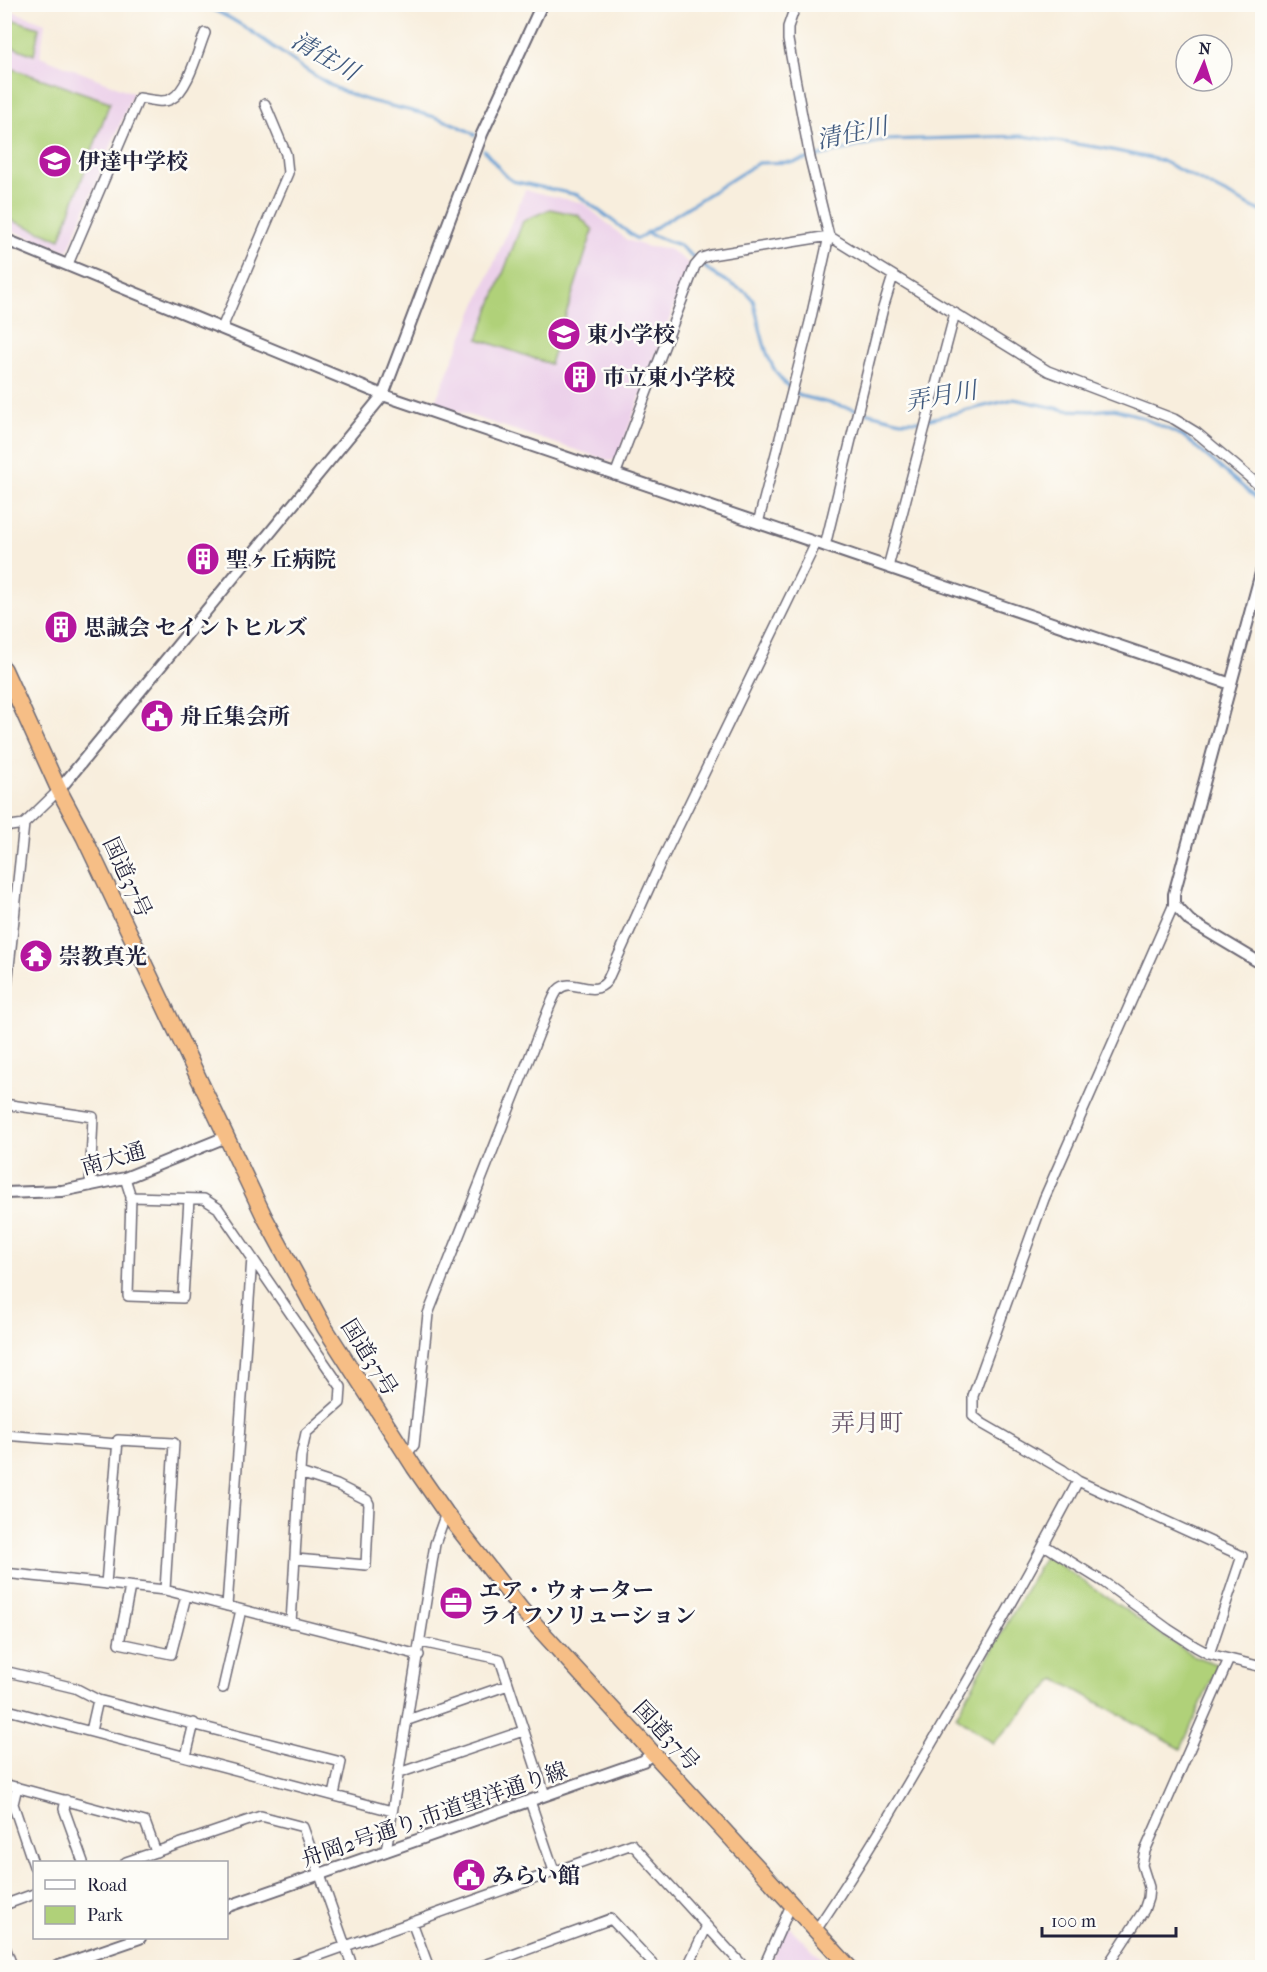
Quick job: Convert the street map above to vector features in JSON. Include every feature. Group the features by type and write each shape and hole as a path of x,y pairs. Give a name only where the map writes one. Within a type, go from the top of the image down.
{"highway":[{"name":"国道37号","path":"4,669 8,686 84,837 264,1216 325,1329 406,1455 446,1513 521,1609 850,1968"}],"street":[{"path":"4,813 6,827 24,824 59,790 383,395 482,134 542,4"},
{"path":"758,523 829,236 810,158 788,40 788,27 796,4"},
{"path":"68,264 139,98 161,101 172,99 184,87 205,33"},
{"path":"222,328 288,173 285,154 265,104"},
{"path":"615,475 694,266 702,258 829,236 1048,371 1174,419 1197,433 1263,488"},
{"path":"4,239 383,395 1231,684"},
{"path":"406,1455 414,1444 428,1314 549,1008 556,992 561,987 596,989 603,987 607,981 659,866 820,544 859,410 892,276"},
{"path":"888,567 955,313"},
{"path":"1209,1654 1242,1556 1078,1481 1064,1470 973,1416 974,1396 1044,1199 1174,904 1177,879 1263,569"},
{"path":"4,1014 24,824"},
{"path":"1174,904 1190,921 1263,964"},
{"path":"4,1104 93,1117 90,1186"},
{"name":"南大通","path":"4,1193 62,1191 125,1178 226,1137"},
{"path":"125,1178 131,1197 128,1296 183,1298 189,1199"},
{"path":"131,1197 204,1199 218,1208 341,1387 340,1403 306,1433 301,1456 291,1623"},
{"path":"227,1606 252,1258"},
{"path":"4,1435 118,1444"},
{"path":"106,1584 118,1440 174,1443 165,1590"},
{"path":"296,1559 366,1565 369,1514 367,1500 337,1485 300,1473"},
{"path":"816,1930 854,1875 888,1819 1078,1481"},
{"path":"386,1851 435,1544 446,1513"},
{"path":"1044,1545 1105,1582 1167,1629 1209,1654 1263,1667"},
{"path":"4,1573 165,1590 419,1655"},
{"path":"130,1587 119,1642 171,1654 186,1596"},
{"path":"223,1688 241,1610"},
{"path":"421,1642 500,1659 545,1795"},
{"path":"1106,1968 1144,1910 1149,1887 1142,1865 1145,1851 1229,1659"},
{"path":"4,1671 75,1688 98,1700 341,1762 334,1795"},
{"path":"408,1720 508,1685"},
{"path":"91,1731 98,1700"},
{"path":"4,1709 392,1811"},
{"path":"186,1756 194,1723"},
{"path":"399,1773 523,1731"},
{"name":"舟岡2号通り,市道望洋通り線","path":"228,1906 643,1761 652,1753"},
{"path":"4,1784 145,1822 156,1852"},
{"path":"17,1787 13,1804 33,1863"},
{"path":"66,1800 64,1809 82,1861"},
{"path":"530,1801 554,1871"},
{"path":"131,1861 261,1816 303,1827 353,1968"},
{"path":"284,1968 632,1844 745,1968"},
{"path":"4,1905 33,1894"},
{"path":"763,1968 792,1903"},
{"path":"477,1968 611,1919 657,1968"},
{"path":"412,1922 429,1968"},
{"path":"687,1968 707,1926"},
{"path":"53,1968 137,1939"},
{"path":"4,1944 13,1968"}],"shaded area":[{"name":"伊達中学校","path":"9,10 45,23 40,56 133,93 68,251 5,228 4,12"},
{"name":"東小学校","path":"525,190 583,203 627,240 648,247 669,249 690,264 617,459 610,461 434,404"},
{"path":"787,1925 831,1967 769,1967"}],"green space":[{"path":"5,17 39,28 34,55 5,44"},
{"name":"伊達中学校","path":"4,66 110,102 60,239 5,218"},
{"path":"550,209 578,215 593,230 550,364 478,339 523,221"},
{"path":"1045,1555 1192,1655 1218,1665 1181,1749 1056,1679 993,1743 956,1716"}],"waterway":[{"name":"清住川","path":"199,4 235,21 336,88 370,101 442,119 475,135"},
{"name":"清住川","path":"484,150 512,181 578,195 637,239 758,163 794,162 886,140 1023,136 1102,148 1160,160 1262,212"},
{"name":"弄月川","path":"646,233 679,245 712,273 747,293 753,300 769,359 781,379 790,388"},
{"name":"弄月川","path":"795,392 801,396 901,421 922,421 1014,399 1066,410 1114,409 1136,415 1183,436 1262,503"}],"place":[{"name":"伊達中学校","path":"55,161"},
{"name":"東小学校","path":"564,334"},
{"name":"市立東小学校","path":"580,377"},
{"name":"聖ヶ丘病院","path":"203,559"},
{"name":"思誠会 セイントヒルズ","path":"61,627"},
{"name":"舟丘集会所","path":"157,716"},
{"name":"崇教真光","path":"36,956"},
{"name":"エア・ウォーター ライフソリューション","path":"456,1603"},
{"name":"みらい館","path":"469,1875"}],"district":[{"name":"弄月町","path":"867,1423"}]}
